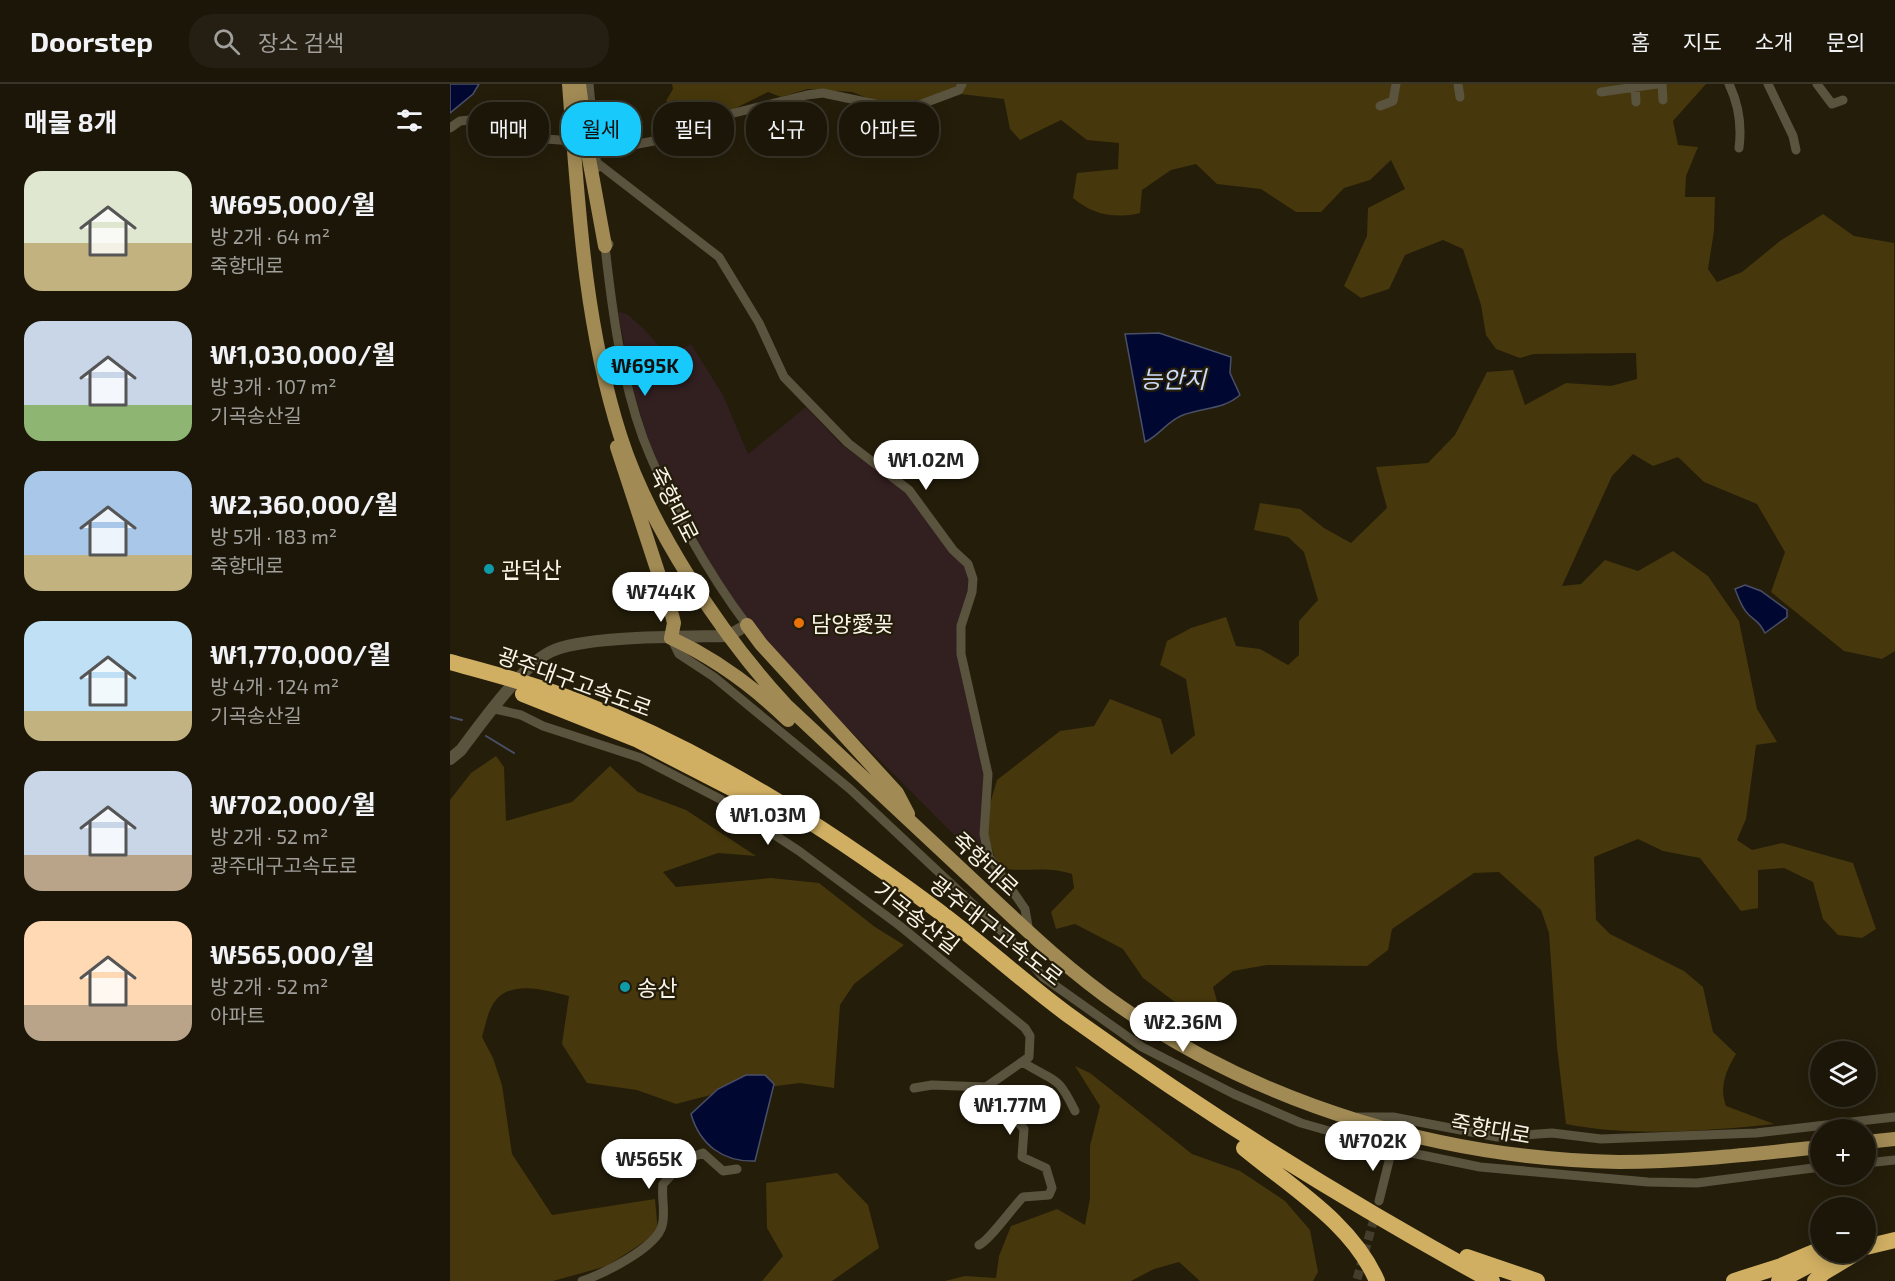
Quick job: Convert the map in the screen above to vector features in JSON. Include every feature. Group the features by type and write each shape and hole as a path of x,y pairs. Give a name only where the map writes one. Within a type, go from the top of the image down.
{"highway":[{"name":"광주대구고속도로","path":"450,662 502,682 599,710 704,758 812,821 935,908 1064,1011 1119,1050 1252,1139 1401,1231 1492,1281"},
{"name":"광주대구고속도로","path":"450,674 502,682"},
{"name":"광주대구고속도로","path":"534,692 636,739 751,797 804,829 927,916 1116,1060 1245,1148 1471,1281"},
{"path":"1245,1148 1341,1226 1355,1241 1377,1281"},
{"path":"1401,1231 1505,1272 1538,1281"},
{"path":"1876,1238 1895,1231"},
{"path":"1876,1241 1895,1240"},
{"path":"1734,1281 1810,1254"},
{"path":"1779,1281 1813,1263"},
{"path":"1793,1281 1827,1263"},
{"path":"1815,1281 1840,1263"}],"main road":[{"name":"죽향대로","path":"569,84 570,102"},
{"path":"579,84 582,102"},
{"name":"죽향대로","path":"575,156 588,290 621,436 639,484 671,545 728,636 753,670 786,705 1029,932 1120,1007 1199,1056 1243,1078 1346,1116 1474,1149 1621,1162 1675,1160 1810,1148"},
{"path":"593,156 605,246"},
{"path":"612,404 614,435 622,466 674,623 671,638 694,649 753,690 841,767 867,781"},
{"path":"747,625 760,644 897,793 913,824"},
{"path":"1876,1141 1895,1139"}],"street":[{"path":"589,84 590,102"},
{"path":"641,145 675,137 730,114 807,95 823,93 894,108 920,105 959,90 962,84"},
{"path":"1380,106 1393,101 1396,84"},
{"path":"1458,84 1460,98"},
{"path":"1601,92 1657,84"},
{"path":"1662,84 1663,100"},
{"path":"1729,84 1740,120 1739,148"},
{"path":"1768,84 1793,136 1796,150"},
{"path":"1817,84 1832,104 1842,100"},
{"path":"1635,86 1636,102"},
{"path":"450,128 460,121 479,118 546,139 561,140"},
{"path":"593,156 718,257 759,323 784,377 848,443 909,490 954,550 968,564 973,579 972,592 961,626 961,654 988,774 984,834 989,857 1025,909 1029,932"},
{"path":"450,759 528,668 551,651 582,643 728,636 747,625 723,592 704,559 666,489 643,438 629,391 615,321 605,246"},
{"path":"671,638 679,654 714,677 850,789 1011,940 1043,977 1142,1047 1234,1095 1301,1123 1392,1149 1480,1167 1648,1182 1697,1183 1810,1168"},
{"name":"기곡송산길","path":"495,709 521,715 543,726 613,747 649,762 720,799 758,823 900,926 1025,1028 1031,1049 1024,1063"},
{"path":"914,1088 932,1085 986,1087 1024,1063 1054,1078 1062,1085 1075,1111"},
{"path":"979,1245 990,1238 995,1227 1023,1197 1049,1195 1052,1188 1046,1168 1022,1157 1024,1129 1007,1115 1000,1099 986,1087"},
{"path":"1346,1116 1393,1117 1497,1137 1552,1133 1601,1139 1756,1133 1895,1117"},
{"path":"1379,1201 1392,1149"},
{"path":"582,1281 607,1273 631,1257 661,1230 664,1215 663,1184 687,1159 703,1153 723,1171 737,1169"},
{"path":"1876,1162 1895,1160"}],"shaded area":[{"path":"672,84 1706,84 1673,121 1678,145 1698,147 1686,176 1685,197 1715,197 1714,231 1708,269 1717,282 1742,272 1780,241 1823,214 1854,236 1894,243 1895,651 1882,659 1844,651 1771,592 1785,552 1757,504 1704,482 1678,457 1653,466 1633,454 1612,476 1562,586 1581,584 1605,560 1638,571 1673,551 1708,576 1739,621 1757,709 1777,742 1756,745 1746,819 1737,840 1752,850 1782,843 1853,863 1876,929 1862,938 1838,935 1823,919 1813,882 1784,868 1758,870 1758,908 1741,911 1700,858 1663,851 1638,839 1594,857 1596,920 1610,934 1684,971 1703,987 1713,1032 1736,1054 1729,1066 1723,1086 1726,1106 1774,1124 1696,1131 1643,1132 1566,1124 1557,1047 1549,933 1541,910 1499,872 1474,873 1392,929 1388,950 1367,966 1267,965 1233,971 1213,987 1220,1012 1219,1040 1191,1014 1143,978 1123,949 1075,924 1056,929 1051,912 1074,888 1072,874 1044,869 998,868 988,836 990,804 997,780 1060,731 1094,726 1110,699 1161,719 1171,755 1195,735 1186,679 1160,665 1167,641 1191,628 1226,617 1236,646 1260,649 1288,665 1299,655 1299,621 1318,600 1304,552 1288,537 1254,530 1260,503 1300,509 1324,528 1351,543 1387,508 1376,467 1428,463 1455,435 1487,372 1513,370 1525,405 1566,383 1611,386 1637,379 1636,353 1534,354 1520,358 1496,349 1486,335 1481,305 1463,249 1443,240 1405,255 1389,289 1361,298 1344,286 1367,236 1368,208 1405,189 1391,160 1370,180 1344,188 1321,212 1296,212 1261,189 1217,184 1196,164 1171,170 1142,190 1140,213 1122,216 1096,212 1073,198 1077,173 1118,169 1119,143 1087,140 1061,120 1020,140 1010,129 1004,99 960,94 907,102 888,102 875,101 852,92 808,89 781,97 768,92 734,109 734,102 668,102 666,101 673,89"},
{"path":"618,312 627,314 668,356 691,344 723,395 748,454 806,407 842,445 905,490 966,566 970,579 957,655 987,774 982,863 766,646 723,586 668,486 647,436 634,393"},
{"path":"496,756 504,767 506,821 572,802 610,766 638,792 686,810 756,856 718,853 663,872 676,887 771,878 819,883 875,927 904,945 854,984 840,1005 834,1088 800,1083 718,1093 676,1104 637,1090 587,1083 562,1044 569,996 527,988 507,992 499,997 487,1017 482,1037 493,1058 502,1085 512,1154 552,1215 655,1199 658,1233 607,1266 553,1281 450,1281 450,800 471,773"},
{"path":"1075,1066 1090,1073 1192,1154 1240,1171 1285,1201 1310,1230 1318,1272 1313,1281 1200,1281 1179,1262 1154,1269 1131,1281 945,1281 965,1276 996,1278 999,1256 1011,1226 1057,1209 1085,1225 1090,1198 1090,1146 1100,1106"},
{"path":"837,1173 868,1205 879,1248 832,1281 762,1281 783,1256 767,1228 766,1183"}],"water":[{"path":"450,84 479,84 473,94 450,113"},
{"name":"능안지","path":"1159,333 1231,357 1230,373 1240,395 1227,403 1190,412 1177,418 1145,442 1125,334"},
{"path":"1745,585 1761,591 1787,610 1787,617 1765,633 1742,606 1739,599 1735,589"},
{"path":"746,1075 765,1075 774,1084 755,1161 743,1161 714,1150 700,1135 691,1114 718,1089"}],"waterway":[{"path":"450,717 462,720"},
{"path":"486,736 514,753"}],"tunnel":[{"path":"1357,1279 1376,1212"}],"place":[{"name":"관덕산","path":"489,569"},
{"name":"담양愛꽂","path":"799,623"},
{"name":"송산","path":"625,987"}]}
